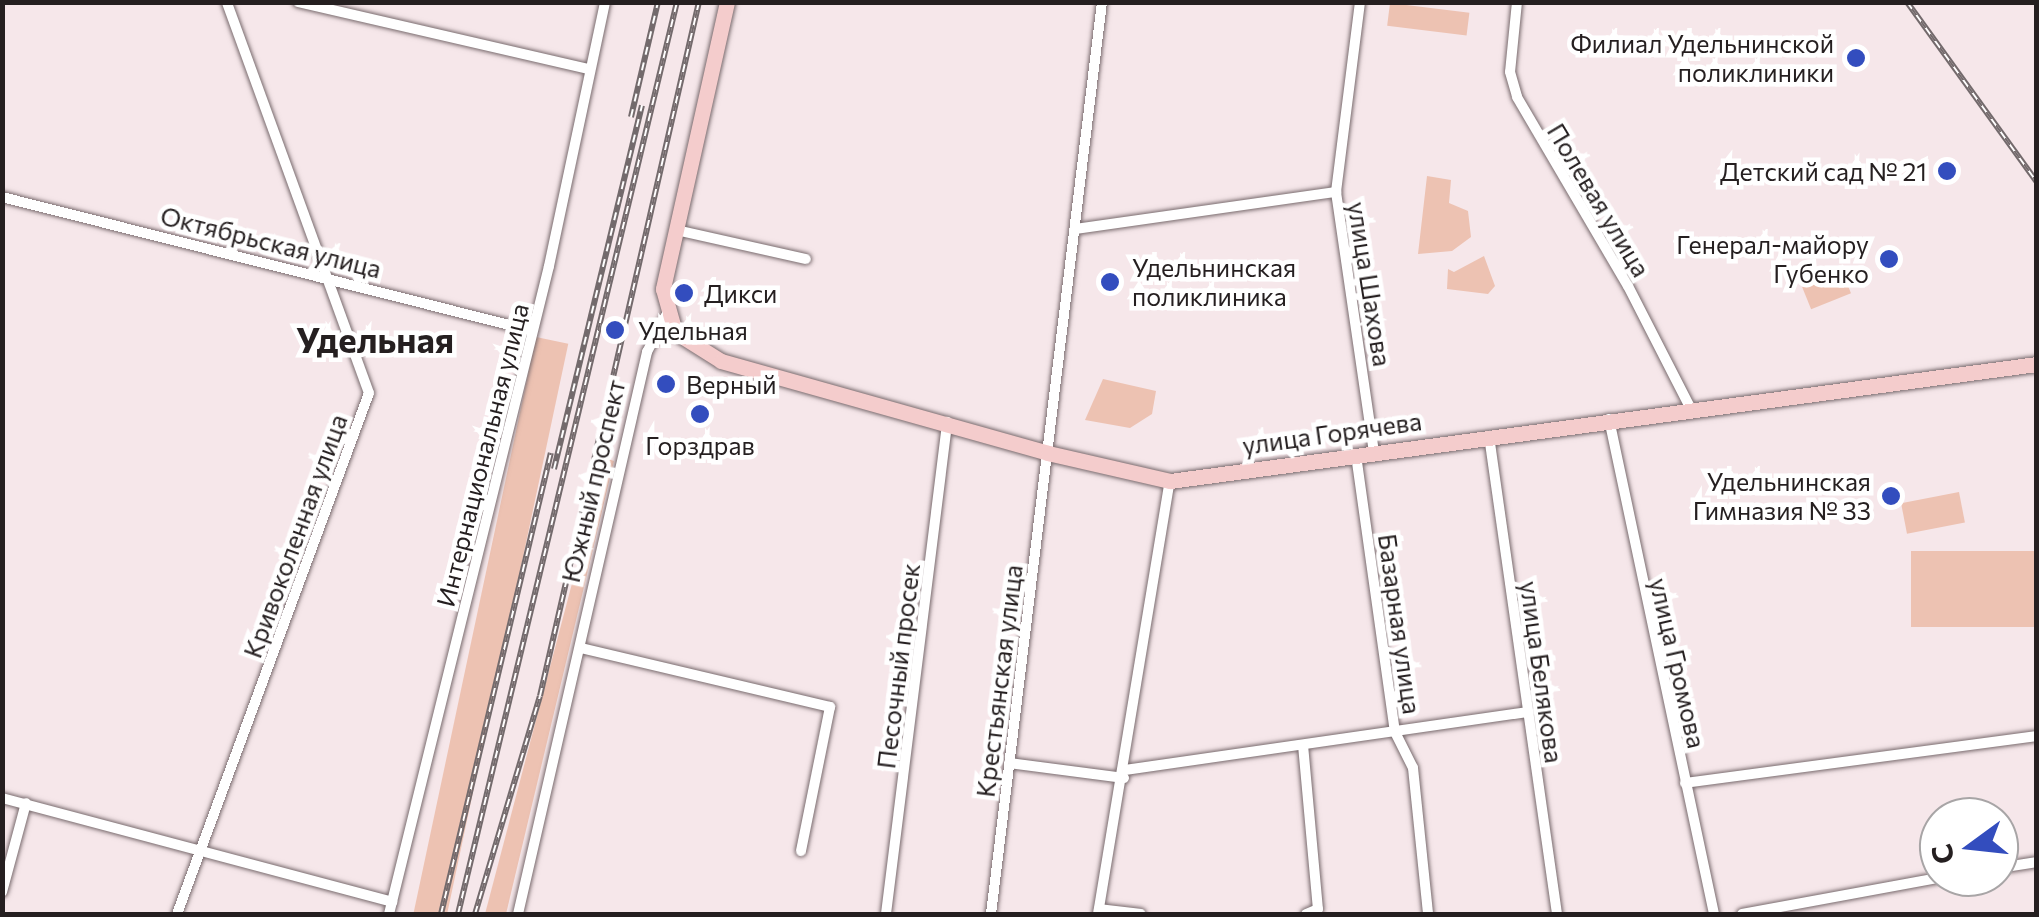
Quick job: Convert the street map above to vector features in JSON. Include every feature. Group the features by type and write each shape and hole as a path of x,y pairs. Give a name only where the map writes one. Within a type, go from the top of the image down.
{"main road":[{"name":"Южный проспект","path":"666,316 663,289 727,2"},
{"name":"улица Горячева","path":"666,316 683,341 708,357 1048,453 1170,481 2036,364"}],"street":[{"name":"Кривоколенная улица","path":"177,914 369,393 227,2"},
{"path":"298,2 588,69"},
{"name":"Интернациональная улица","path":"391,908 529,330 549,266 605,2"},
{"name":"Крестьянская улица","path":"991,914 1102,2"},
{"name":"улица Шахова","path":"1360,2 1336,192 1374,453"},
{"name":"Полевая улица","path":"1517,2 1510,72 1517,97 1628,286 1692,409"},
{"path":"1074,228 1336,192"},
{"name":"Октябрьская улица","path":"2,196 328,274 529,330"},
{"path":"676,230 806,258"},
{"name":"Южный проспект","path":"518,914 647,352 666,316"},
{"name":"улица Громова","path":"1608,419 1714,914"},
{"name":"Песочный просек","path":"886,914 947,422"},
{"name":"улица Белякова","path":"1489,436 1557,914"},
{"name":"Базарная улица","path":"1356,455 1395,732 1413,768 1428,914"},
{"path":"1141,914 1098,912 1170,481"},
{"path":"581,648 830,707 801,851"},
{"path":"1010,763 1124,774 1527,712"},
{"path":"1686,784 2036,736"},
{"path":"1303,745 1318,909 1306,914"},
{"path":"2,798 202,846 391,908"},
{"path":"2,892 26,803"},
{"path":"1742,914 1919,881"}],"shaded area":[{"path":"1390,3 1469,13 1467,36 1387,26"},
{"path":"1427,176 1451,180 1449,203 1468,211 1471,237 1452,251 1418,254"},
{"path":"1484,256 1495,286 1488,294 1447,289 1448,269 1454,272"},
{"path":"1842,271 1851,293 1811,309 1802,287"},
{"path":"536,337 568,344 447,914 413,914"},
{"path":"1103,379 1156,391 1152,414 1130,428 1085,420"},
{"path":"605,458 614,461 506,914 485,914"},
{"path":"1959,492 1965,522 1907,534 1901,503"},
{"path":"1911,551 2036,551 2036,627 1911,627"}],"railway":[{"path":"631,117 658,2"},
{"path":"458,914 677,2"},
{"path":"475,914 540,696 699,2"},
{"path":"1907,2 2036,181"},
{"path":"554,469 642,105"},
{"path":"441,914 551,453"}],"place":[{"name":"Филиал Удельнинской поликлиники","path":"1856,58"},
{"name":"Детский сад № 21","path":"1947,171"},
{"name":"Генерал-майору Губенко","path":"1889,259"},
{"name":"Удельнинская поликлиника","path":"1110,282"},
{"name":"Дикси","path":"684,293"},
{"name":"Удельная","path":"615,330"},
{"name":"Верный","path":"666,384"},
{"name":"Горздрав","path":"700,414"},
{"name":"Удельнинская Гимназия № 33","path":"1891,496"}],"district":[{"name":"Удельная","path":"375,339"}]}
